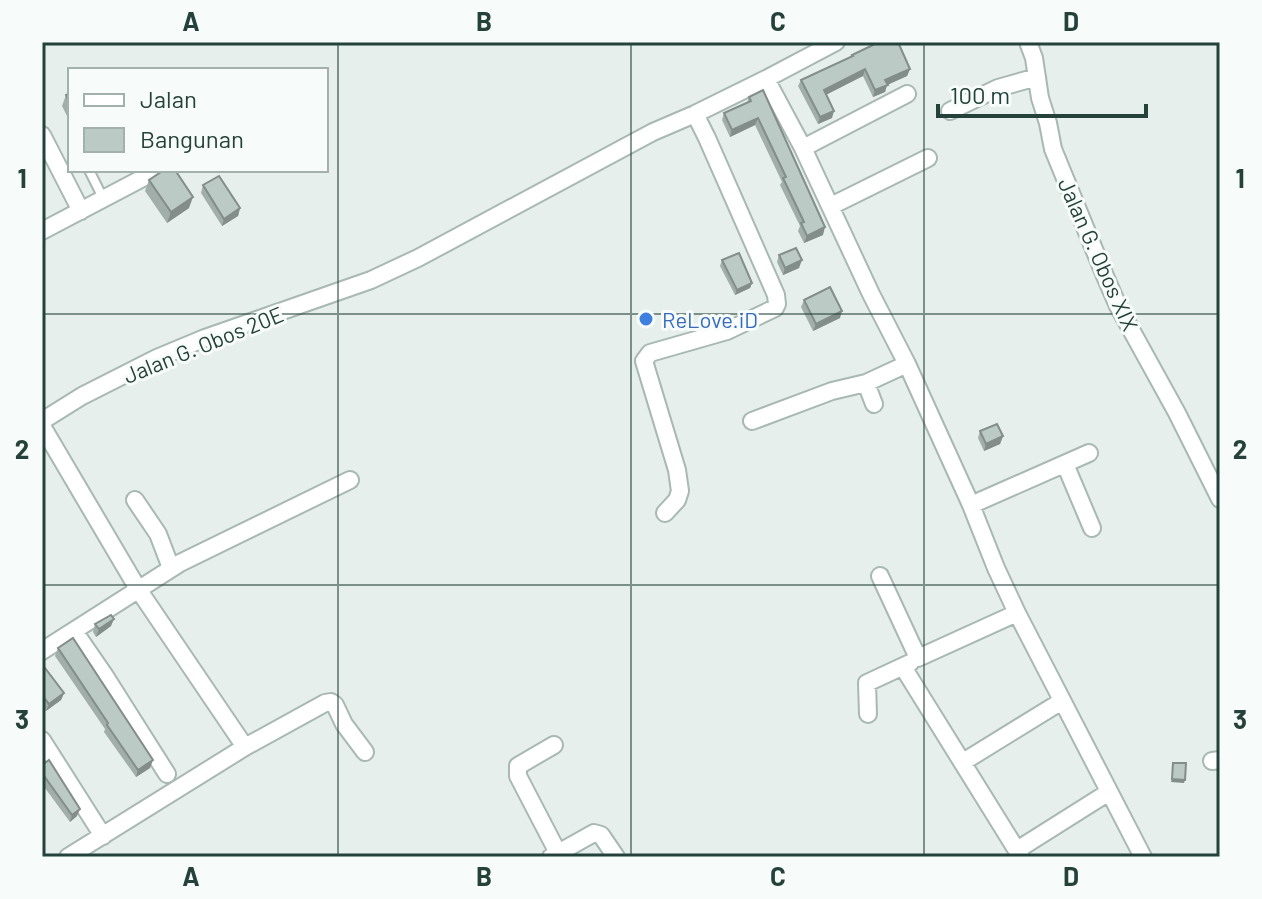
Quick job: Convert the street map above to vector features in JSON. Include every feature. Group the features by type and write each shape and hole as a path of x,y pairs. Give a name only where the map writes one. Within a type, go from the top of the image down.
{"street":[{"name":"Jalan G. Obos 20E","path":"42,423 82,396 157,358 371,280 464,235 653,132 836,42"},
{"name":"Jalan G. Obos XIX","path":"1028,42 1053,149 1105,276 1220,499"},
{"path":"950,111 998,88 1037,77"},
{"path":"766,79 803,148 907,364 1017,613 1143,857"},
{"path":"803,148 907,94"},
{"path":"665,513 677,500 680,491 677,470 644,361 646,356 727,331 775,308 777,304 776,295 695,114"},
{"path":"42,135 81,211"},
{"path":"831,206 928,158"},
{"path":"42,231 154,172"},
{"path":"752,421 832,391 866,383 907,364"},
{"path":"866,383 874,404"},
{"path":"42,423 138,589 245,747"},
{"path":"971,505 1089,453"},
{"path":"1065,464 1092,528"},
{"path":"42,651 171,568 350,480"},
{"path":"135,500 158,534 171,568"},
{"path":"880,576 918,658"},
{"path":"868,714 867,683 1017,613"},
{"path":"74,631 167,774"},
{"path":"903,667 1019,853 1109,792"},
{"path":"963,762 1062,701"},
{"path":"68,857 245,747 328,702 335,705 344,724 365,752"},
{"path":"42,740 103,836"},
{"path":"554,745 518,766 517,770 554,855 590,834 598,833 616,857"}],"lane":[{"path":"90,172 104,199"}],"building":[{"path":"877,42 898,42 910,69 885,80 888,85 875,90 865,69 824,90 834,111 820,117 801,80"},
{"path":"763,90 825,227 807,236 801,223 804,222 783,178 786,177 758,118 732,130 724,113 751,101 749,97"},
{"path":"161,172 176,172 193,197 171,212 149,180"},
{"path":"219,176 240,208 224,219 203,185"},
{"path":"796,248 802,260 785,268 779,255"},
{"path":"739,253 752,283 737,290 722,260"},
{"path":"830,287 842,311 816,324 804,300"},
{"path":"997,424 1003,436 986,444 980,431"},
{"path":"111,615 114,619 99,629 95,624"},
{"path":"73,638 153,760 138,770 58,648"},
{"path":"42,664 64,693 49,704 42,695"},
{"path":"49,760 80,809 72,815 42,773 42,765"},
{"path":"1173,763 1186,763 1185,780 1172,779"}],"place":[{"name":"ReLove.iD","path":"646,319"}]}
